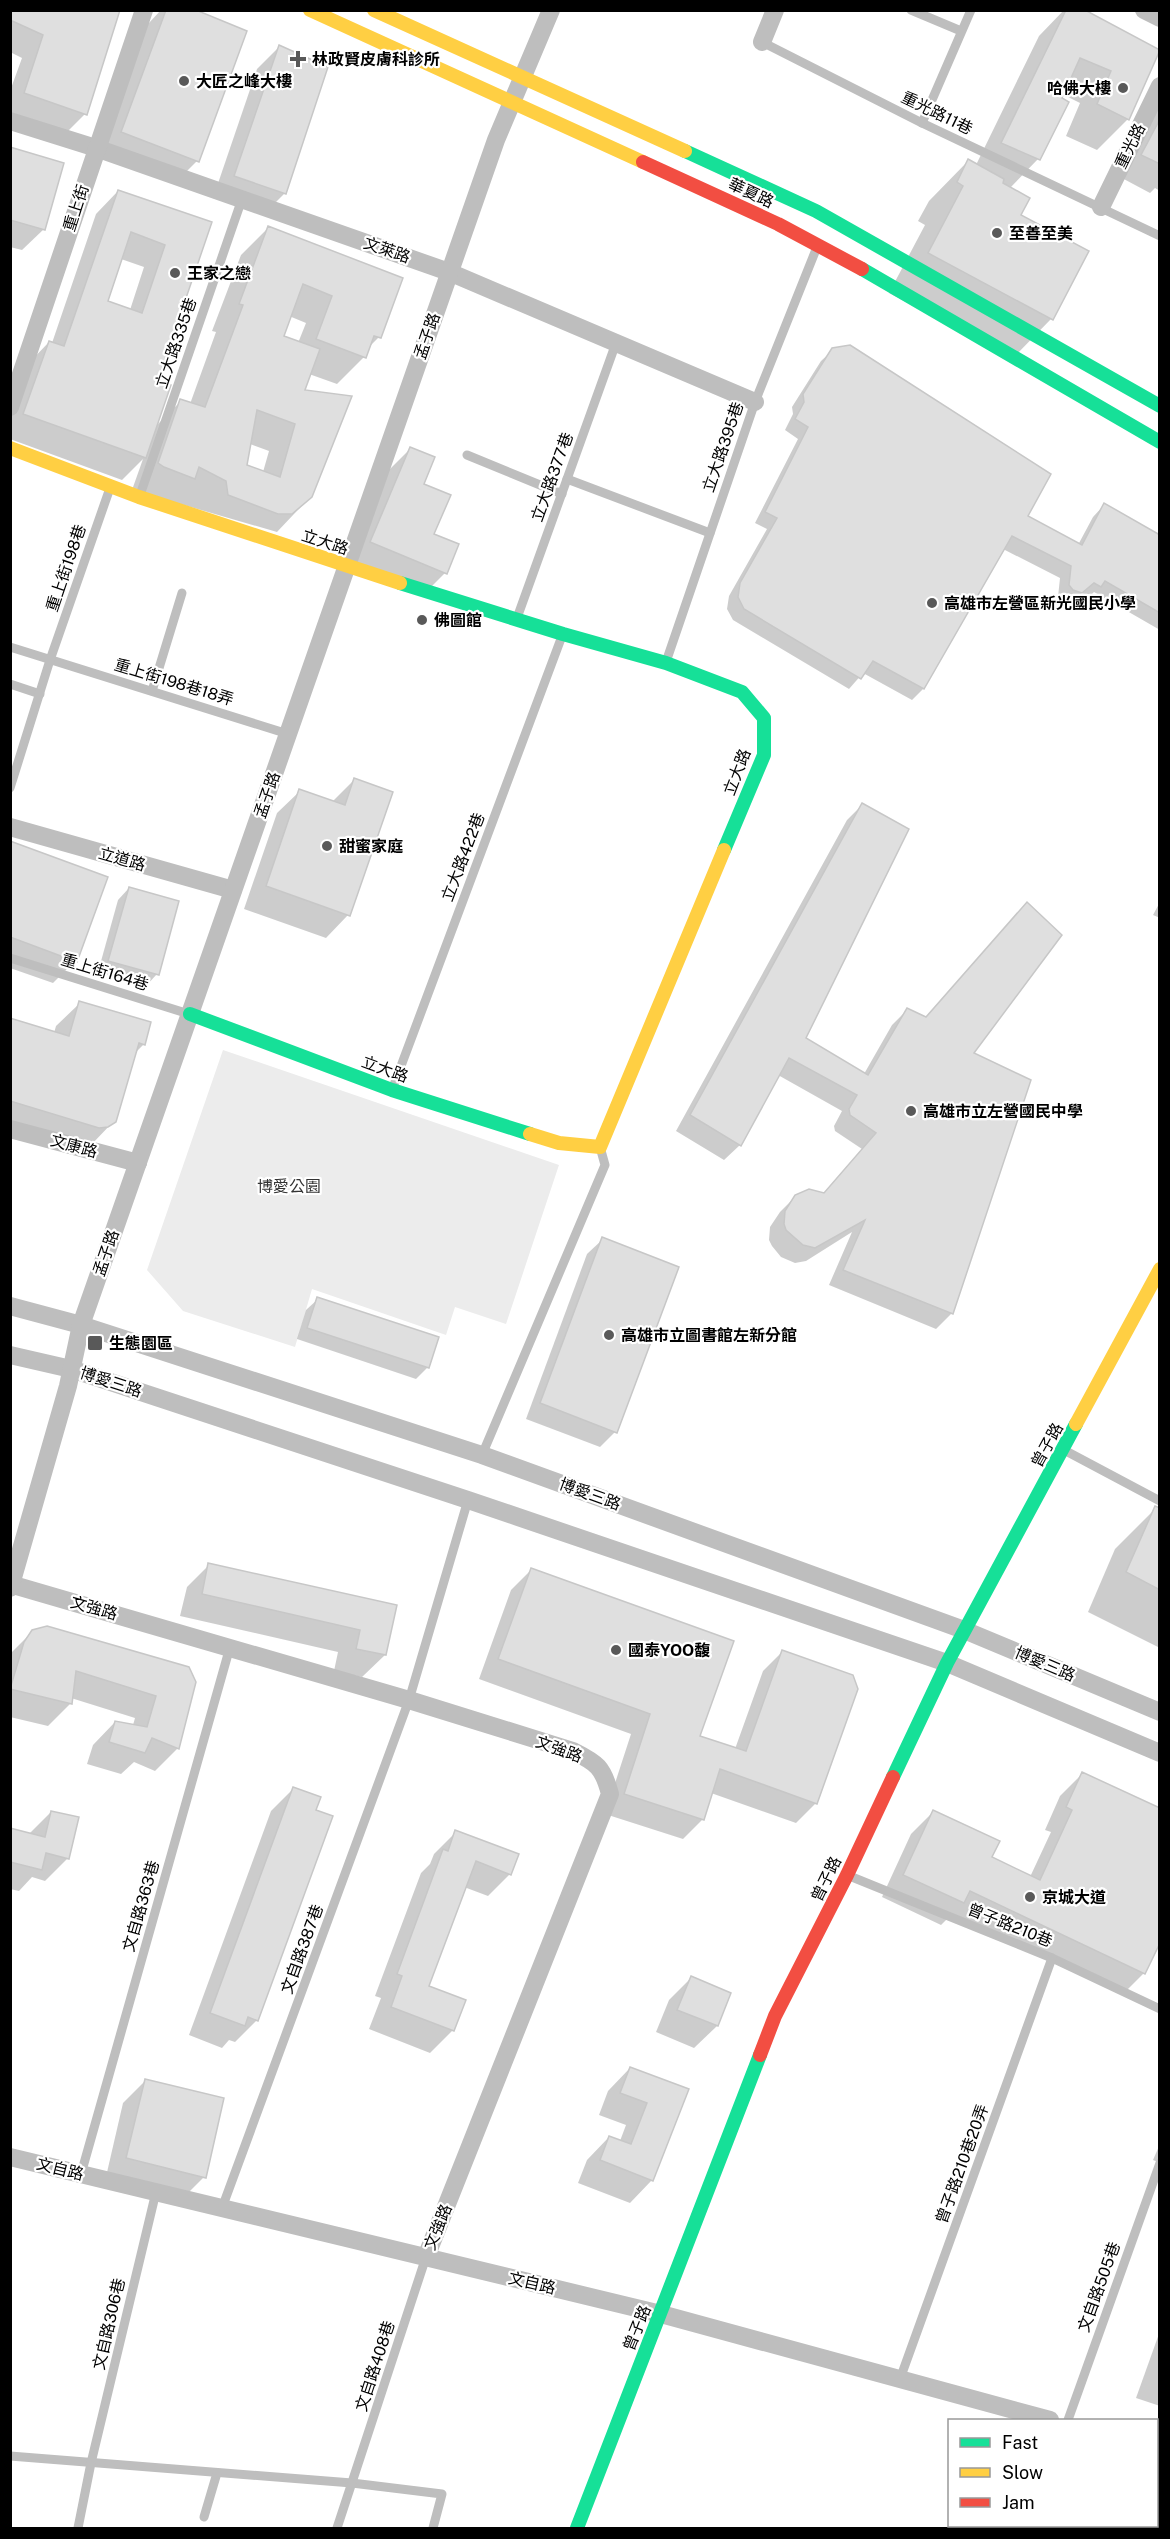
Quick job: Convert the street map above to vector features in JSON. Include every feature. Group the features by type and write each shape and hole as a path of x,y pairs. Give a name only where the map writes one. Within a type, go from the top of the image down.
{"street":[{"name":"重上街","path":"10,407 144,10"},
{"name":"華夏路","path":"310,10 778,224 1120,402 1160,406"},
{"name":"華夏路","path":"374,10 816,211 1120,402 1160,442"},
{"name":"孟子路","path":"11,1586 81,1326 449,272 512,101 551,10"},
{"path":"762,42 775,10"},
{"path":"1144,10 1160,18"},
{"name":"重光路","path":"1101,207 1160,86"},
{"name":"文萊路","path":"10,121 96,148 449,272 755,402"},
{"name":"立大路","path":"10,448 139,497 346,566 516,620 666,663 742,692 764,718 764,754 600,1147 559,1143 392,1090 190,1014"},
{"name":"立道路","path":"10,827 233,890"},
{"name":"文康路","path":"10,1129 138,1162"},
{"name":"曾子路","path":"577,2529 775,2016 847,1875 964,1630 1158,1276"},
{"name":"博愛三路","path":"10,1306 81,1326 482,1455 964,1630 1160,1712"},
{"name":"博愛三路","path":"10,1354 71,1369 468,1500 947,1663 1160,1753"},
{"name":"文強路","path":"11,1586 230,1647 573,1751 595,1763 606,1777 610,1794 426,2258"},
{"name":"文自路","path":"10,2157 660,2314 1043,2419"}],"lane":[{"path":"911,10 961,31"},
{"path":"922,123 971,10"},
{"name":"重光路11巷","path":"762,42 922,123 1160,236"},
{"name":"立大路335巷","path":"139,497 242,200"},
{"name":"立大路395巷","path":"666,663 755,402 818,244"},
{"name":"立大路377巷","path":"516,620 616,343"},
{"path":"467,455 562,494"},
{"path":"567,479 710,533"},
{"name":"重上街198巷","path":"50,660 110,486"},
{"path":"152,691 182,593"},
{"name":"立大路422巷","path":"392,1090 563,634"},
{"name":"重上街198巷18弄","path":"10,647 288,734"},
{"path":"10,788 50,660"},
{"path":"10,684 40,694"},
{"name":"重上街164巷","path":"10,958 190,1014"},
{"path":"482,1455 605,1165 600,1147"},
{"path":"1063,1450 1160,1501"},
{"name":"文自路387巷","path":"222,2208 409,1700 468,1500"},
{"name":"文自路363巷","path":"81,2174 230,1647"},
{"name":"曾子路210巷","path":"847,1875 1052,1958 1160,2009"},
{"name":"曾子路210巷20弄","path":"900,2379 1052,1958"},
{"name":"文自路505巷","path":"1069,2419 1160,2163"},
{"name":"文自路306巷","path":"78,2529 91,2463 156,2192"},
{"name":"文自路408巷","path":"337,2529 426,2258"},
{"path":"10,2456 352,2483 442,2494 433,2529"},
{"path":"204,2517 217,2473"}],"green space":[{"name":"博愛公園","path":"223,1050 559,1165 506,1324 455,1307 446,1335 312,1289 295,1347 183,1311 147,1270"}],"building":[{"path":"10,10 120,10 87,115 24,93 43,35 10,20"},
{"name":"大匠之峰大樓","path":"166,10 196,10 247,31 199,162 121,132"},
{"name":"哈佛大樓","path":"1066,10 1085,10 1160,50 1129,120 1097,104 1111,71 1080,58 1062,98 1069,102 1040,160 1001,143"},
{"path":"279,45 328,67 286,194 234,176"},
{"path":"1160,119 1160,164 1141,155"},
{"path":"10,147 64,163 45,230 10,220"},
{"name":"至善至美","path":"968,159 1004,179 1003,183 1030,198 1021,215 1089,251 1053,320 928,253 963,186 957,182"},
{"path":"118,190 212,222 158,380 171,385 146,458 23,414 49,341 64,346","holes":["131,232 165,245 142,313 108,301"]},
{"path":"268,226 403,278 381,338 374,336 366,358 316,339 332,296 303,284 284,336 320,349 305,390 352,396 312,497 292,514 278,514 228,495 226,481 199,467 195,479 158,463 180,399 205,407 243,305 239,304","holes":["257,410 295,424 280,477 247,465"]},
{"path":"850,345 1051,474 1028,516 1082,545 1104,503 1160,535 1160,613 1105,581 1101,587 1094,583 1082,593 1073,590 1069,585 1071,566 1012,536 924,689 873,661 861,679 744,609 738,597 740,583 777,518 765,512 808,427 795,419 804,402 803,394 832,348"},
{"path":"410,447 435,457 424,484 451,495 434,534 459,544 447,574 370,542"},
{"name":"甜蜜家庭","path":"354,778 393,792 350,916 266,886 299,789 345,805"},
{"path":"862,803 909,829 806,1038 868,1075 907,1008 926,1017 1027,902 1062,935 974,1053 1031,1080 953,1314 843,1270 865,1220 815,1248 803,1245 786,1230 785,1211 795,1195 809,1189 824,1193 876,1133 850,1115 849,1109 857,1095 789,1058 741,1146 690,1115"},
{"path":"10,841 108,877 77,962 10,937"},
{"path":"129,887 179,901 159,975 108,961"},
{"path":"79,1001 151,1022 145,1045 139,1043 116,1122 108,1127 99,1128 10,1101 10,1018 69,1036"},
{"name":"高雄市立圖書館左新分館","path":"602,1237 679,1267 617,1433 540,1403"},
{"path":"317,1297 439,1337 429,1368 307,1328"},
{"path":"1155,1506 1160,1508 1160,1590 1126,1572"},
{"path":"208,1563 397,1605 386,1655 356,1649 360,1630 202,1594"},
{"path":"531,1568 734,1641 700,1736 746,1751 782,1650 853,1675 858,1689 817,1804 720,1769 704,1820 624,1794 650,1714 498,1659"},
{"path":"47,1626 189,1667 196,1682 179,1749 152,1738 145,1753 109,1742 115,1721 147,1727 156,1696 76,1671 72,1704 10,1689 24,1642 32,1630"},
{"path":"1082,1772 1160,1808 1160,1943 1145,1974 970,1891 964,1903 903,1875 933,1810 1000,1841 992,1857 1040,1880 1072,1810 1066,1807"},
{"path":"293,1787 321,1797 316,1810 333,1816 258,2021 248,2017 245,2026 210,2013"},
{"path":"51,1811 79,1817 69,1859 46,1853 42,1870 10,1862 10,1828 45,1837"},
{"path":"455,1830 519,1854 511,1875 476,1861 429,1986 466,2000 454,2031 391,2007 402,1976 397,1974 443,1849 448,1851"},
{"path":"691,1976 731,1993 718,2026 677,2010"},
{"path":"630,2067 689,2089 653,2181 600,2160 609,2136 631,2144 647,2103 620,2093"},
{"path":"145,2079 224,2098 206,2178 126,2158"}],"traffic: fast":[{"path":"685,151 816,211 1160,406"},
{"path":"862,269 1160,442"},
{"path":"400,583 563,634 666,663 742,692 764,718 764,755 724,850"},
{"path":"190,1014 392,1090 530,1134"},
{"path":"893,1777 947,1663 1076,1424"},
{"path":"577,2528 760,2055"}],"traffic: slow":[{"path":"310,10 643,162"},
{"path":"374,10 685,151"},
{"path":"10,448 139,497 400,583"},
{"path":"530,1134 559,1143 600,1147 724,850"},
{"path":"1076,1424 1160,1269"}],"traffic: jam":[{"path":"643,162 778,224 862,269"},
{"path":"760,2055 775,2016 847,1875 893,1777"}],"place":[{"name":"林政賢皮膚科診所","path":"298,59"},
{"name":"大匠之峰大樓","path":"184,81"},
{"name":"哈佛大樓","path":"1123,88"},
{"name":"至善至美","path":"997,233"},
{"name":"王家之戀","path":"175,273"},
{"name":"高雄市左營區新光國民小學","path":"932,603"},
{"name":"佛圖館","path":"422,620"},
{"name":"甜蜜家庭","path":"327,846"},
{"name":"高雄市立左營國民中學","path":"911,1111"},
{"name":"高雄市立圖書館左新分館","path":"609,1335"},
{"name":"生態園區","path":"95,1343"},
{"name":"國泰YOO馥","path":"616,1650"},
{"name":"京城大道","path":"1030,1897"}]}
